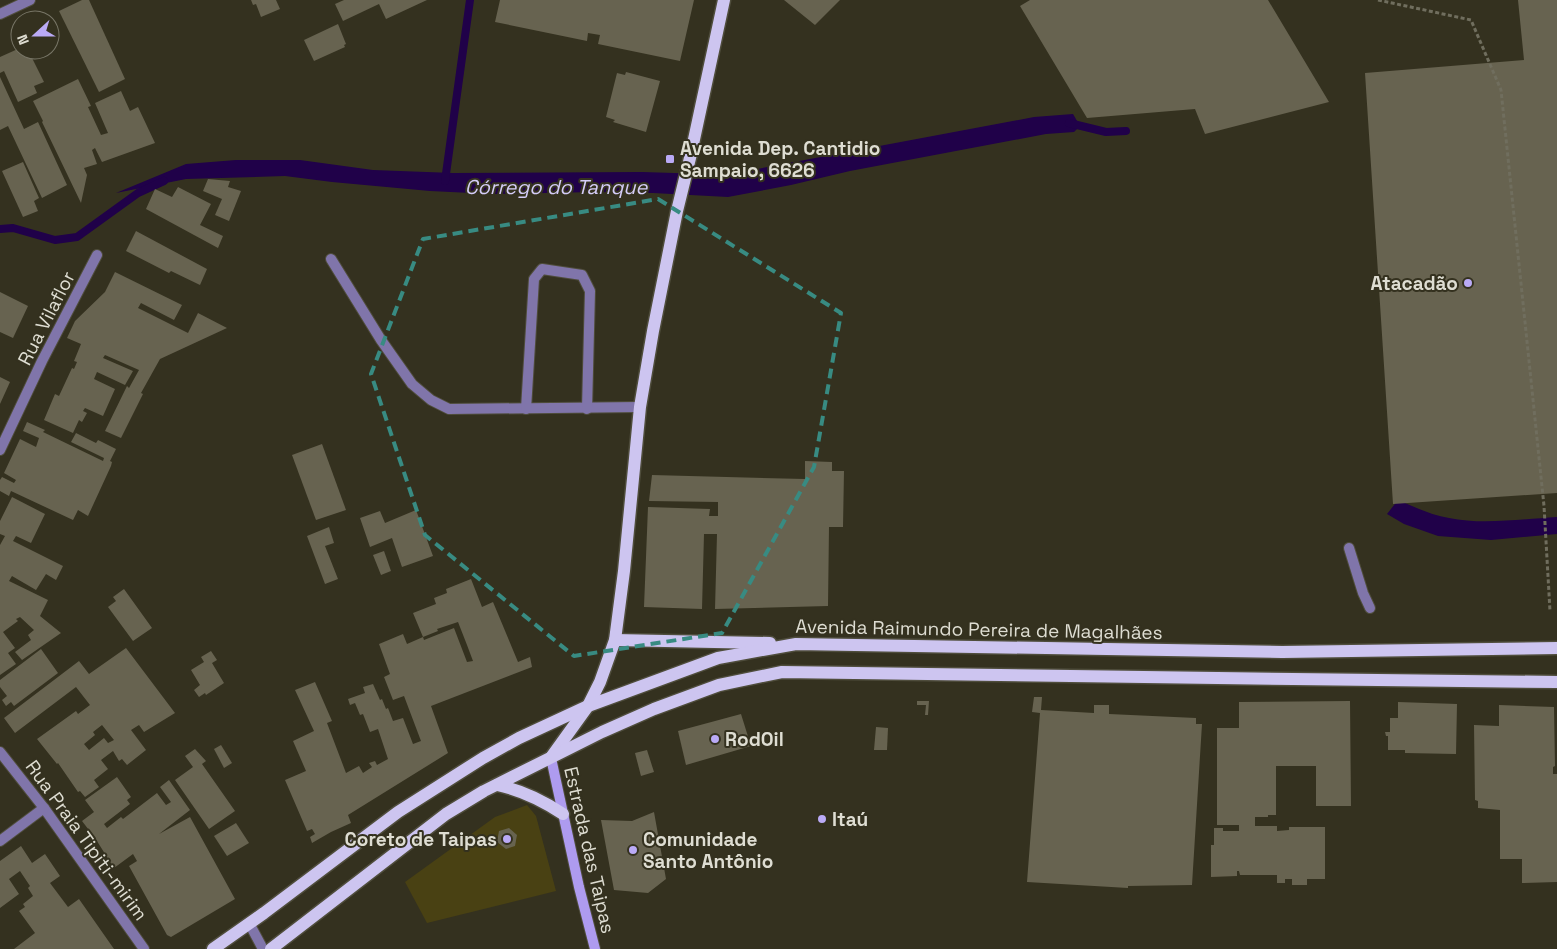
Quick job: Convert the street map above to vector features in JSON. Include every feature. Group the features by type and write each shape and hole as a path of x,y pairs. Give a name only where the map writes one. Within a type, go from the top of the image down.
{"main road":[{"path":"551,758 588,706 600,682 615,640 624,571 640,407 677,211 724,0"},
{"path":"615,640 796,644"},
{"name":"Avenida Raimundo Pereira de Magalhães","path":"213,949 398,812 482,758 519,738 588,706 718,658 796,644 1282,652 1557,648"},
{"path":"271,949 446,814 496,785 602,732 660,706 719,685 782,672 1557,682"},
{"name":"Estrada das Taipas","path":"551,758 579,887 596,949"},
{"path":"496,785 513,788 532,796 563,814"}],"street":[{"path":"0,14 30,0"},
{"name":"Rua Vilaflor","path":"0,450 42,361 97,255"},
{"path":"331,259 412,384 431,400 449,409 640,407"},
{"path":"526,409 534,279 542,269 582,275 590,291 587,409"},
{"path":"1349,548 1362,593 1370,608"},
{"name":"Rua Praia Tipiti-mirim","path":"0,752 44,808 144,949"},
{"path":"0,841 44,808"},
{"path":"250,923 263,949"}],"path":[{"path":"1378,0 1471,20 1501,90 1544,506 1550,611"}],"highlighted area":[{"path":"658,199 841,313 814,467 722,633 574,656 425,535 371,374 423,239"}],"shaded area":[{"path":"527,805 536,816 556,891 427,923 405,882 495,817"}],"water":[{"path":"1073,114 1080,126 1074,132 1046,134 850,171 728,197 595,192 492,194 430,191 285,176 186,179 116,193 186,164 236,160 300,160 373,170 453,173 736,173 1034,117"},
{"path":"1398,500 1423,511 1462,520 1503,521 1557,517 1557,534 1491,540 1438,536 1404,524 1387,514"}],"building":[{"path":"82,0 89,0 125,79 99,92 60,11"},
{"path":"251,0 276,0 280,9 261,17 256,4 253,5"},
{"path":"344,0 427,0 386,19 379,4 343,21 335,4"},
{"path":"500,0 694,0 680,61 598,44 600,35 588,33 587,41 495,22"},
{"path":"784,0 840,0 815,25"},
{"path":"1030,0 1268,0 1329,102 1205,134 1195,109 1087,118 1020,6"},
{"name":"Atacadão","path":"1518,0 1557,0 1557,493 1393,504 1365,73 1524,60"},
{"path":"338,24 346,44 344,45 345,47 314,61 304,40"},
{"path":"10,52 10,60 33,60 44,82 34,86 37,93 18,102 4,71 0,73 0,57"},
{"path":"626,72 660,81 646,132 613,122 615,120 606,117 617,73 625,75"},
{"path":"0,77 24,129 38,122 67,185 42,198 8,126 0,130"},
{"path":"78,79 91,106 88,107 101,135 108,133 95,103 121,91 130,111 138,107 155,143 102,162 95,148 92,150 97,164 84,168 87,175 81,203 33,101"},
{"path":"23,162 39,198 34,201 38,211 23,217 2,171"},
{"path":"208,179 230,181 228,187 241,191 229,221 215,215 222,199 203,191"},
{"path":"178,187 211,204 200,225 223,236 218,248 146,209 155,189 172,197"},
{"path":"136,231 207,269 200,285 171,271 169,273 126,251"},
{"path":"115,272 182,305 174,320 141,303 138,308 188,333 198,313 227,328 160,359 141,393 143,394 121,438 105,431 127,386 129,388 139,370 105,355 103,358 133,371 125,385 97,372 94,379 115,389 103,416 85,408 83,411 87,413 82,422 79,420 73,433 44,420 55,394 59,396 72,368 74,369 77,362 74,361 81,344 67,338 75,321 105,292"},
{"path":"0,292 28,306 13,338 0,332"},
{"path":"0,377 10,382 0,404"},
{"path":"27,422 45,430 43,432 103,461 104,458 71,442 76,433 96,443 98,440 116,449 110,461 112,462 111,466 88,516 78,510 73,520 11,491 9,496 0,491 0,480 2,477 14,483 16,480 4,473 20,439 36,447 39,438 23,431"},
{"path":"322,444 346,510 316,520 292,455"},
{"path":"805,461 832,462 832,471 844,471 843,527 829,527 828,606 715,609 717,534 704,534 702,609 644,607 648,507 710,509 709,516 718,516 718,502 649,501 652,475 805,479"},
{"path":"12,497 45,514 31,543 16,536 13,541 63,566 56,580 46,574 36,590 12,576 9,581 48,600 40,616 61,633 22,660 15,652 31,640 28,635 34,630 20,617 16,619 18,621 3,632 15,648 8,653 16,664 0,675 0,545 5,536 0,534 0,521"},
{"path":"416,510 433,556 402,567 392,538 370,547 360,518 380,511 385,523"},
{"path":"329,527 334,543 325,546 338,579 325,584 307,536"},
{"path":"384,551 391,571 381,575 373,555"},
{"path":"471,579 482,607 493,602 518,662 530,657 532,667 431,706 448,753 348,815 351,823 312,843 310,837 315,834 312,829 307,831 285,780 306,771 293,741 314,731 295,690 315,682 332,721 327,723 346,773 359,766 363,773 372,767 369,763 375,761 377,765 388,759 378,729 370,732 363,714 360,715 355,703 350,705 348,699 365,693 363,687 373,684 380,700 382,699 386,709 388,708 393,721 403,718 413,744 421,741 404,696 393,700 384,677 390,674 379,644 403,634 407,644 423,637 413,613 436,604 434,598 447,593 446,589","holes":["458,622 473,661 467,662 454,628 424,640 423,637 438,631 437,629"]},
{"path":"124,589 152,628 133,641 108,607 116,601 113,597"},
{"path":"126,648 175,713 144,732 139,725 131,730 146,750 127,765 122,759 119,761 113,751 101,760 108,769 94,780 99,787 85,797 80,791 78,792 58,763 37,739 76,711 78,714 90,705 76,687 15,733 4,718 79,661 89,674","holes":["102,725 114,740 108,743 104,738 89,750 84,744 95,735 93,732"]},
{"path":"41,649 58,673 14,706 11,702 6,706 2,700 7,696 0,687 0,680"},
{"path":"211,651 217,660 212,663 224,683 206,695 205,693 199,697 194,690 200,685 191,670 204,662 201,657"},
{"path":"1034,697 1042,697 1041,710 1094,713 1094,705 1109,705 1109,714 1196,718 1196,724 1202,724 1192,885 1128,886 1128,888 1027,882 1040,713 1032,712"},
{"path":"917,701 929,701 928,715 925,715 926,705 917,705"},
{"path":"1350,701 1351,806 1316,806 1316,766 1276,766 1276,815 1255,817 1255,826 1277,826 1277,831 1289,830 1289,827 1325,827 1325,879 1307,879 1307,885 1292,885 1292,879 1285,879 1285,883 1277,883 1277,875 1240,875 1239,871 1237,871 1237,876 1211,877 1211,845 1214,845 1214,828 1223,828 1223,831 1239,831 1239,825 1217,825 1217,728 1239,728 1239,702"},
{"path":"1398,702 1457,704 1456,754 1405,753 1405,750 1388,750 1388,736 1386,736 1385,732 1390,732 1390,718 1398,718"},
{"path":"1499,705 1554,707 1555,766 1553,767 1553,774 1557,774 1557,882 1522,883 1522,859 1500,859 1500,810 1478,808 1478,801 1475,800 1474,725 1499,726"},
{"name":"RodOil","path":"741,714 751,746 686,765 678,731"},
{"path":"876,727 888,728 887,750 874,750"},
{"path":"221,745 232,763 224,768 214,749"},
{"path":"195,749 206,761 202,764 235,811 209,829 175,780 193,767 185,756"},
{"path":"647,750 654,772 641,776 635,753"},
{"path":"117,777 131,797 127,800 130,804 104,824 107,828 121,817 123,819 157,793 166,805 171,802 160,787 169,780 190,810 159,834 190,817 235,899 171,937 167,935 129,866 137,861 133,854 114,868 82,821 94,812 85,800"},
{"name":"Comunidade Santo Antônio","path":"654,812 666,879 648,893 614,890 601,820 632,821"},
{"path":"236,823 249,843 227,856 214,836"},
{"name":"Coreto de Taipas","path":"509,828 517,835 515,846 506,849 497,842 499,831"},
{"path":"21,846 32,863 45,854 60,876 50,883 68,907 79,899 114,949 14,949 35,933 19,911 25,907 23,904 33,896 28,888 30,886 20,871 9,879 19,894 0,908 0,861"}],"waterway":[{"path":"445,181 470,0"},
{"name":"Córrego do Tanque","path":"1069,123 1106,132 1126,131"},
{"name":"Córrego do Tanque","path":"0,229 13,228 55,240 77,237 138,193 164,181"}],"place":[{"name":"Avenida Dep. Cantidio Sampaio, 6626","path":"670,159"},
{"name":"Atacadão","path":"1468,283"},
{"name":"RodOil","path":"715,739"},
{"name":"Itaú","path":"822,819"},
{"name":"Coreto de Taipas","path":"507,839"},
{"name":"Comunidade Santo Antônio","path":"633,850"}]}
